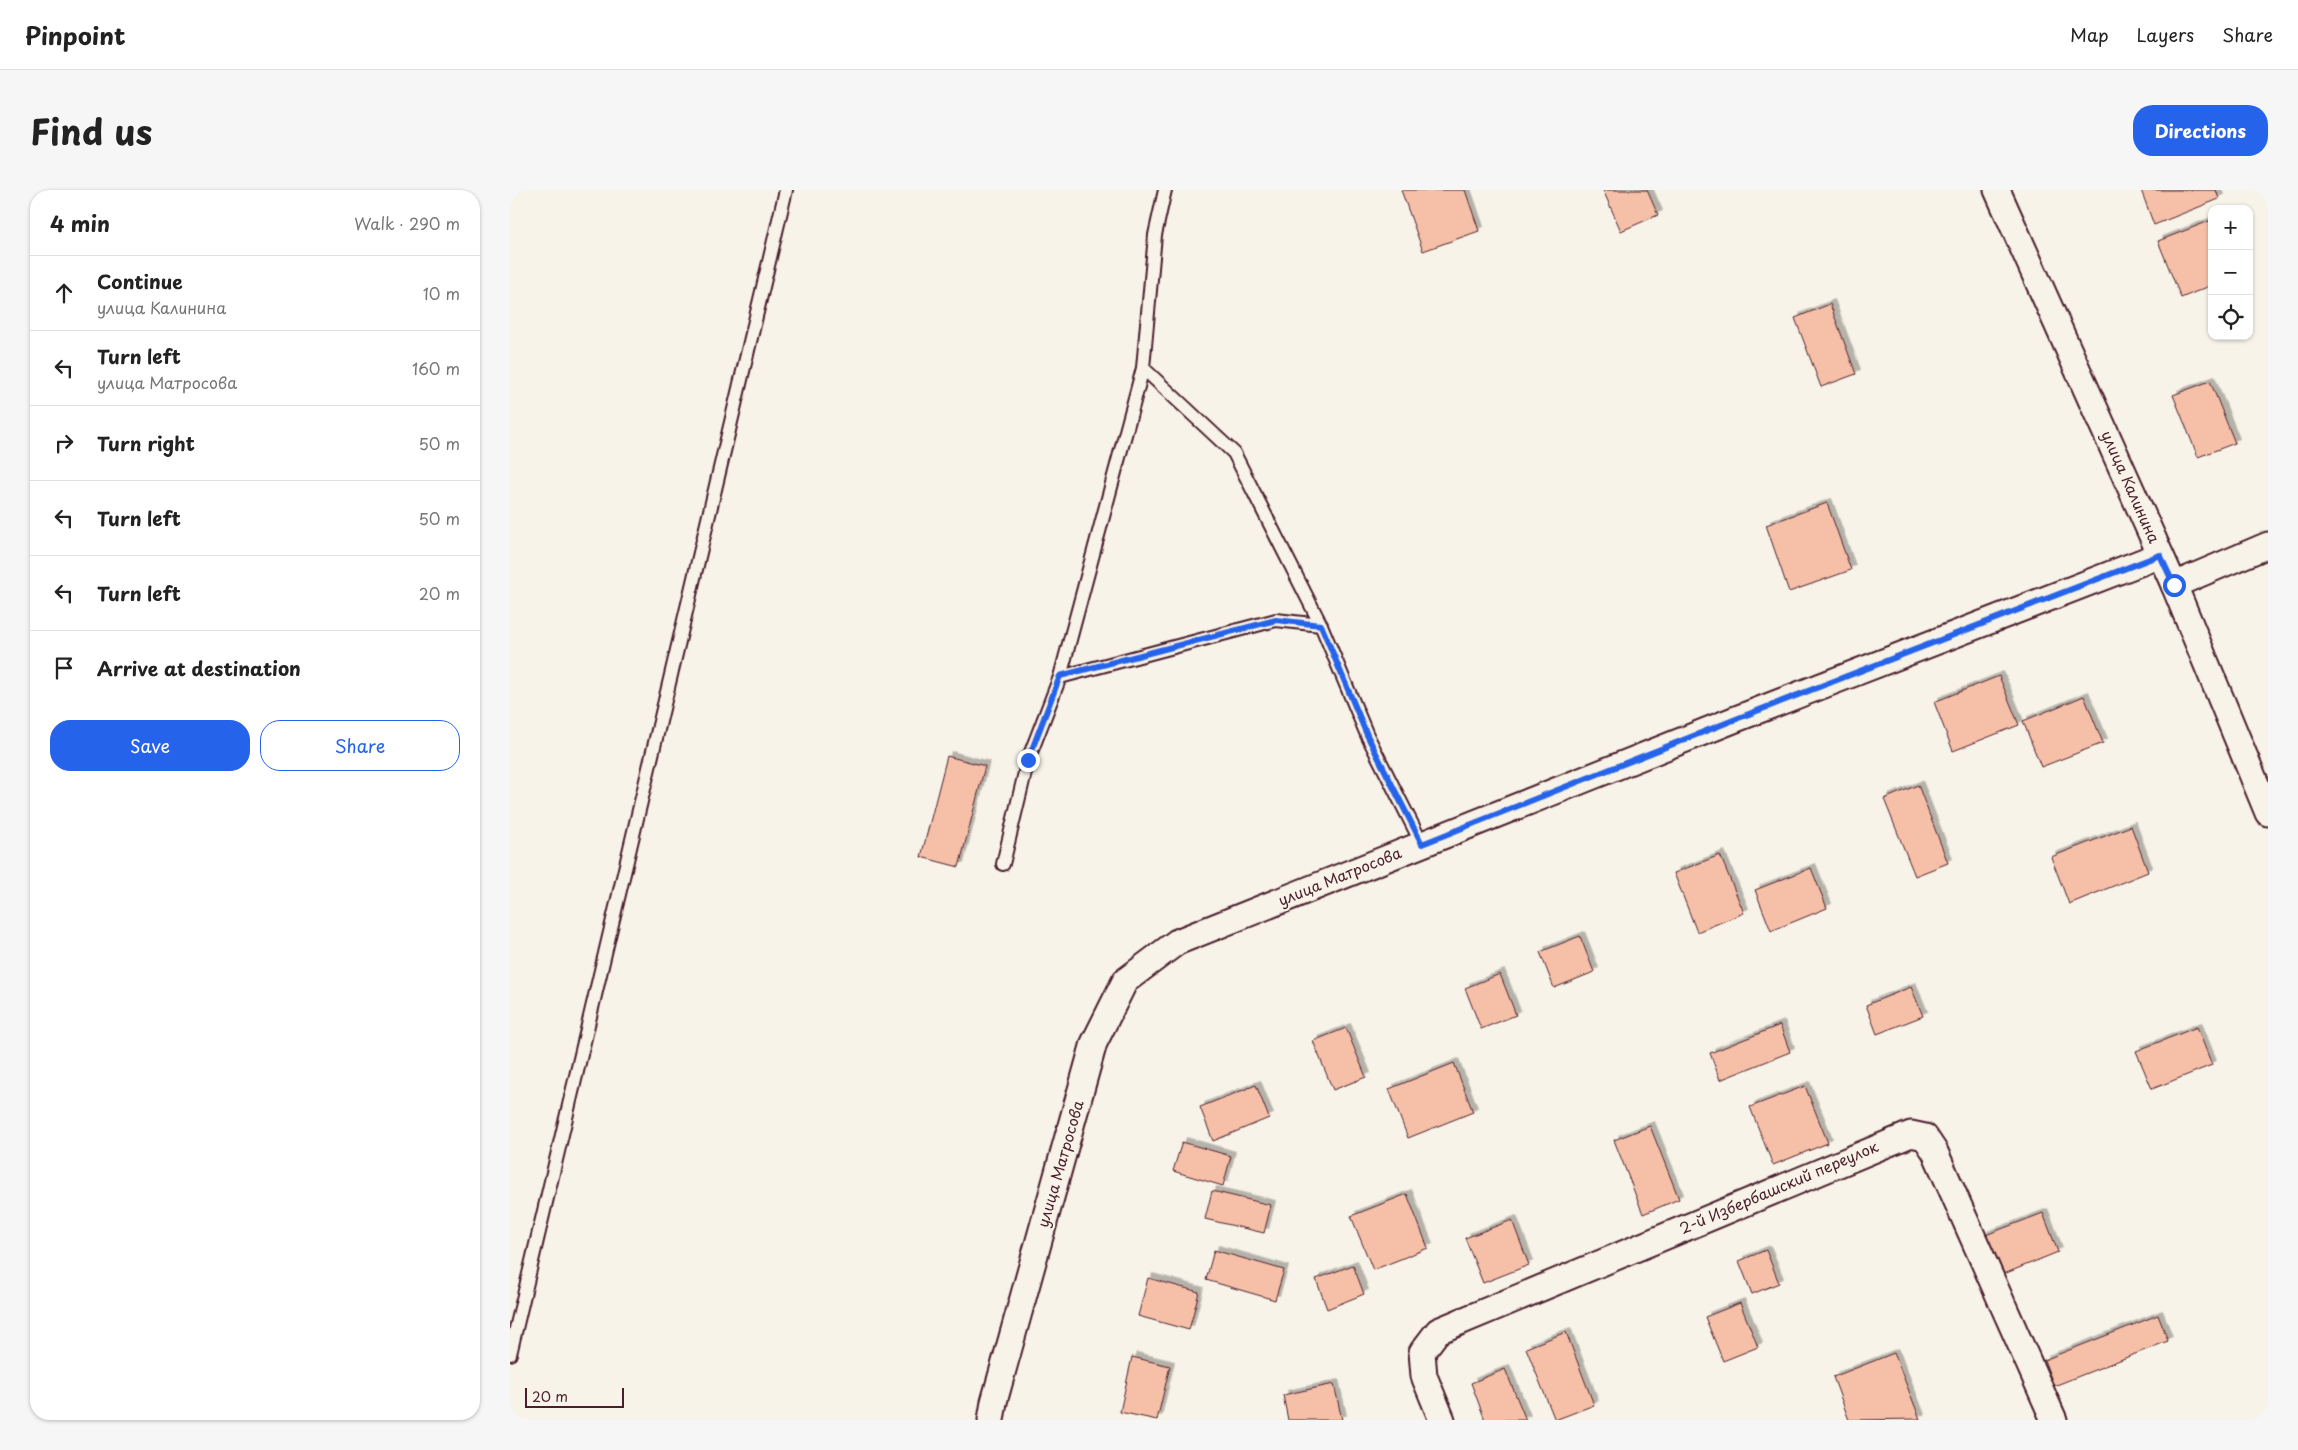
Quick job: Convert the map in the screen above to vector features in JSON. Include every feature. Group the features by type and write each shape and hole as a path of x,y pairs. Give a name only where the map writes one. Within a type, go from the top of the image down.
{"street":[{"name":"улица Калинина","path":"1997,190 2174,585 2268,813"},
{"path":"2174,585 2268,545"},
{"name":"улица Матросова","path":"991,1420 994,1402 1094,1043 1125,982 1177,942 1736,719 2160,555"},
{"name":"2-й Избербашский переулок","path":"1442,1420 1424,1376 1422,1352 1438,1331 1911,1134 1925,1137 1935,1152 2054,1420"}],"lane":[{"path":"510,1354 786,190"},
{"path":"1003,864 1028,760 1060,676 1143,368 1155,235 1166,190"},
{"path":"1143,368 1234,453 1321,625 1367,735 1422,844"},
{"path":"1060,676 1276,620 1321,625"}],"building":[{"path":"1401,190 1465,190 1479,231 1423,251"},
{"path":"1603,190 1647,190 1658,215 1621,231"},
{"path":"2141,190 2216,190 2219,199 2154,225"},
{"path":"2208,222 2208,287 2181,298 2158,241"},
{"path":"1830,304 1856,374 1821,387 1795,318"},
{"path":"2210,381 2235,443 2198,457 2173,395"},
{"path":"1827,503 1851,570 1789,592 1766,525"},
{"path":"1999,676 2019,725 1953,751 1934,702"},
{"path":"2084,696 2103,743 2041,767 2023,721"},
{"path":"947,756 985,766 959,867 921,857"},
{"path":"1918,785 1948,863 1915,876 1884,799"},
{"path":"2131,826 2148,872 2069,904 2051,857"},
{"path":"1720,855 1744,913 1697,932 1674,873"},
{"path":"1811,868 1827,908 1771,931 1755,890"},
{"path":"1580,936 1594,972 1554,988 1540,952"},
{"path":"1500,974 1516,1015 1481,1029 1465,988"},
{"path":"1911,987 1923,1016 1877,1034 1866,1005"},
{"path":"1780,1025 1790,1052 1720,1080 1710,1053"},
{"path":"2197,1027 2212,1065 2152,1089 2136,1051"},
{"path":"1346,1028 1366,1077 1333,1090 1313,1041"},
{"path":"1454,1063 1473,1112 1408,1138 1389,1089"},
{"path":"1256,1085 1269,1118 1213,1141 1200,1107"},
{"path":"1805,1086 1828,1143 1773,1165 1750,1107"},
{"path":"1650,1126 1679,1199 1643,1214 1614,1140"},
{"path":"1182,1142 1231,1156 1223,1186 1173,1171"},
{"path":"1212,1191 1271,1205 1264,1233 1205,1219"},
{"path":"1407,1194 1428,1248 1373,1270 1351,1216"},
{"path":"2043,1213 2058,1252 1999,1276 1983,1236"},
{"path":"1512,1220 1529,1265 1483,1283 1465,1238"},
{"path":"1214,1250 1284,1270 1275,1300 1206,1280"},
{"path":"1766,1250 1779,1283 1752,1294 1739,1261"},
{"path":"1353,1265 1364,1294 1327,1309 1316,1279"},
{"path":"1148,1278 1199,1292 1189,1330 1138,1316"},
{"path":"1740,1303 1758,1347 1723,1361 1705,1317"},
{"path":"2158,1315 2168,1341 2054,1386 2044,1360"},
{"path":"1566,1332 1594,1405 1555,1420 1526,1348"},
{"path":"1894,1353 1920,1419 1849,1420 1833,1377"},
{"path":"1132,1357 1170,1366 1157,1420 1120,1412"},
{"path":"1505,1369 1526,1420 1485,1420 1471,1383"},
{"path":"1334,1384 1342,1420 1288,1420 1283,1395"}],"route":[{"path":"1028,760 1060,676 1276,620 1321,625 1367,735 1422,844 1736,719 2160,555 2174,585"}]}
